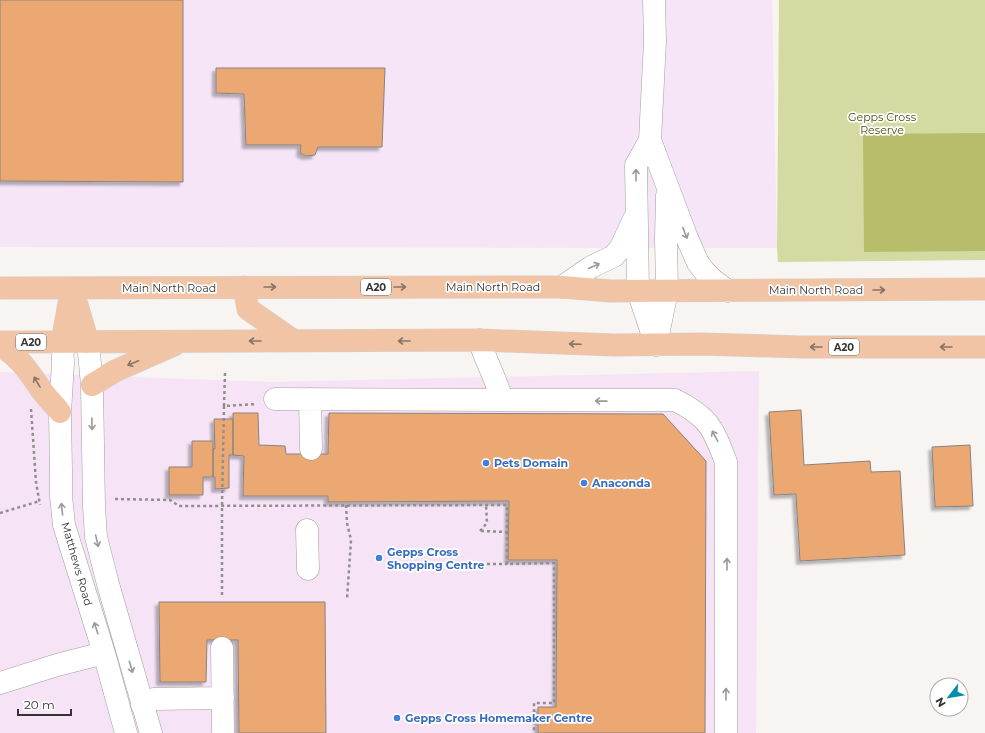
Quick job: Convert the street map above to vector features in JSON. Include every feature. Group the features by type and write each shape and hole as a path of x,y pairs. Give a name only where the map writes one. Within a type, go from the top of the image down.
{"highway":[{"path":"244,287 248,309 294,341"},
{"name":"Main North Road","path":"0,288 562,287 610,292 985,290"},
{"path":"62,342 72,288"},
{"path":"72,288 88,342"},
{"name":"A20","path":"0,343 479,340 614,345 702,344 801,347 985,347"},
{"path":"92,385 115,371 182,342"},
{"path":"0,343 33,375 41,388 60,412"}],"street":[{"path":"654,0 650,140 698,263 713,280 728,291"},
{"path":"650,140 636,165 638,291 656,345"},
{"path":"656,345 668,291 666,238 667,183"},
{"path":"562,287 591,266 614,256 622,247 636,212"},
{"path":"479,340 502,400"},
{"name":"Matthews Road","path":"62,342 63,362 60,412 61,496 64,525 104,653 126,733"},
{"path":"88,342 92,385 94,507 96,537 151,733"},
{"path":"275,400 675,400 690,408 705,420 716,436 726,462 726,733"},
{"path":"310,400 311,448"},
{"path":"307,530 308,569"},
{"path":"222,648 223,732"},
{"path":"0,684 57,665 104,653"},
{"path":"142,705 154,699 223,698"}],"path":[{"path":"222,594 222,505 225,373"},
{"path":"224,406 269,404 275,400"},
{"path":"115,499 170,500 180,506 506,505 507,564"},
{"path":"0,514 40,501"},
{"path":"346,505 347,523 351,540 347,599"},
{"path":"486,505 487,523 480,531 507,532"},
{"path":"481,564 554,563 554,703 534,703 534,733"}],"shaded area":[{"path":"0,0 772,0 777,248 0,247"},
{"name":"Gepps Cross Shopping Centre","path":"759,371 756,733 0,733 0,372 271,382"}],"green space":[{"name":"Gepps Cross Reserve","path":"779,0 985,0 985,260 778,262"},
{"path":"985,133 985,251 864,252 863,134"}],"building":[{"path":"0,0 183,0 183,182 0,181"},
{"path":"216,68 385,68 382,147 318,147 315,155 306,156 300,153 301,145 246,145 244,94 216,93"},
{"path":"801,410 804,465 870,461 871,472 900,471 905,555 800,561 796,494 774,495 769,412"},
{"path":"233,413 258,413 259,445 285,446 286,454 328,454 329,413 663,414 706,461 705,733 538,733 538,707 556,707 557,560 508,560 509,501 328,502 328,496 243,496 244,456 233,455"},
{"path":"214,419 233,419 233,455 229,455 229,488 215,489 215,477 213,477 213,449 215,449"},
{"path":"192,441 213,441 213,477 203,477 203,495 169,495 169,467 192,467"},
{"path":"970,445 973,506 935,507 932,447"},
{"path":"159,602 325,602 326,733 239,733 238,640 207,640 206,682 160,682"}],"place":[{"name":"Pets Domain","path":"486,463"},
{"name":"Anaconda","path":"584,483"},
{"name":"Gepps Cross Shopping Centre","path":"379,558"},
{"name":"Gepps Cross Homemaker Centre","path":"397,718"}]}
